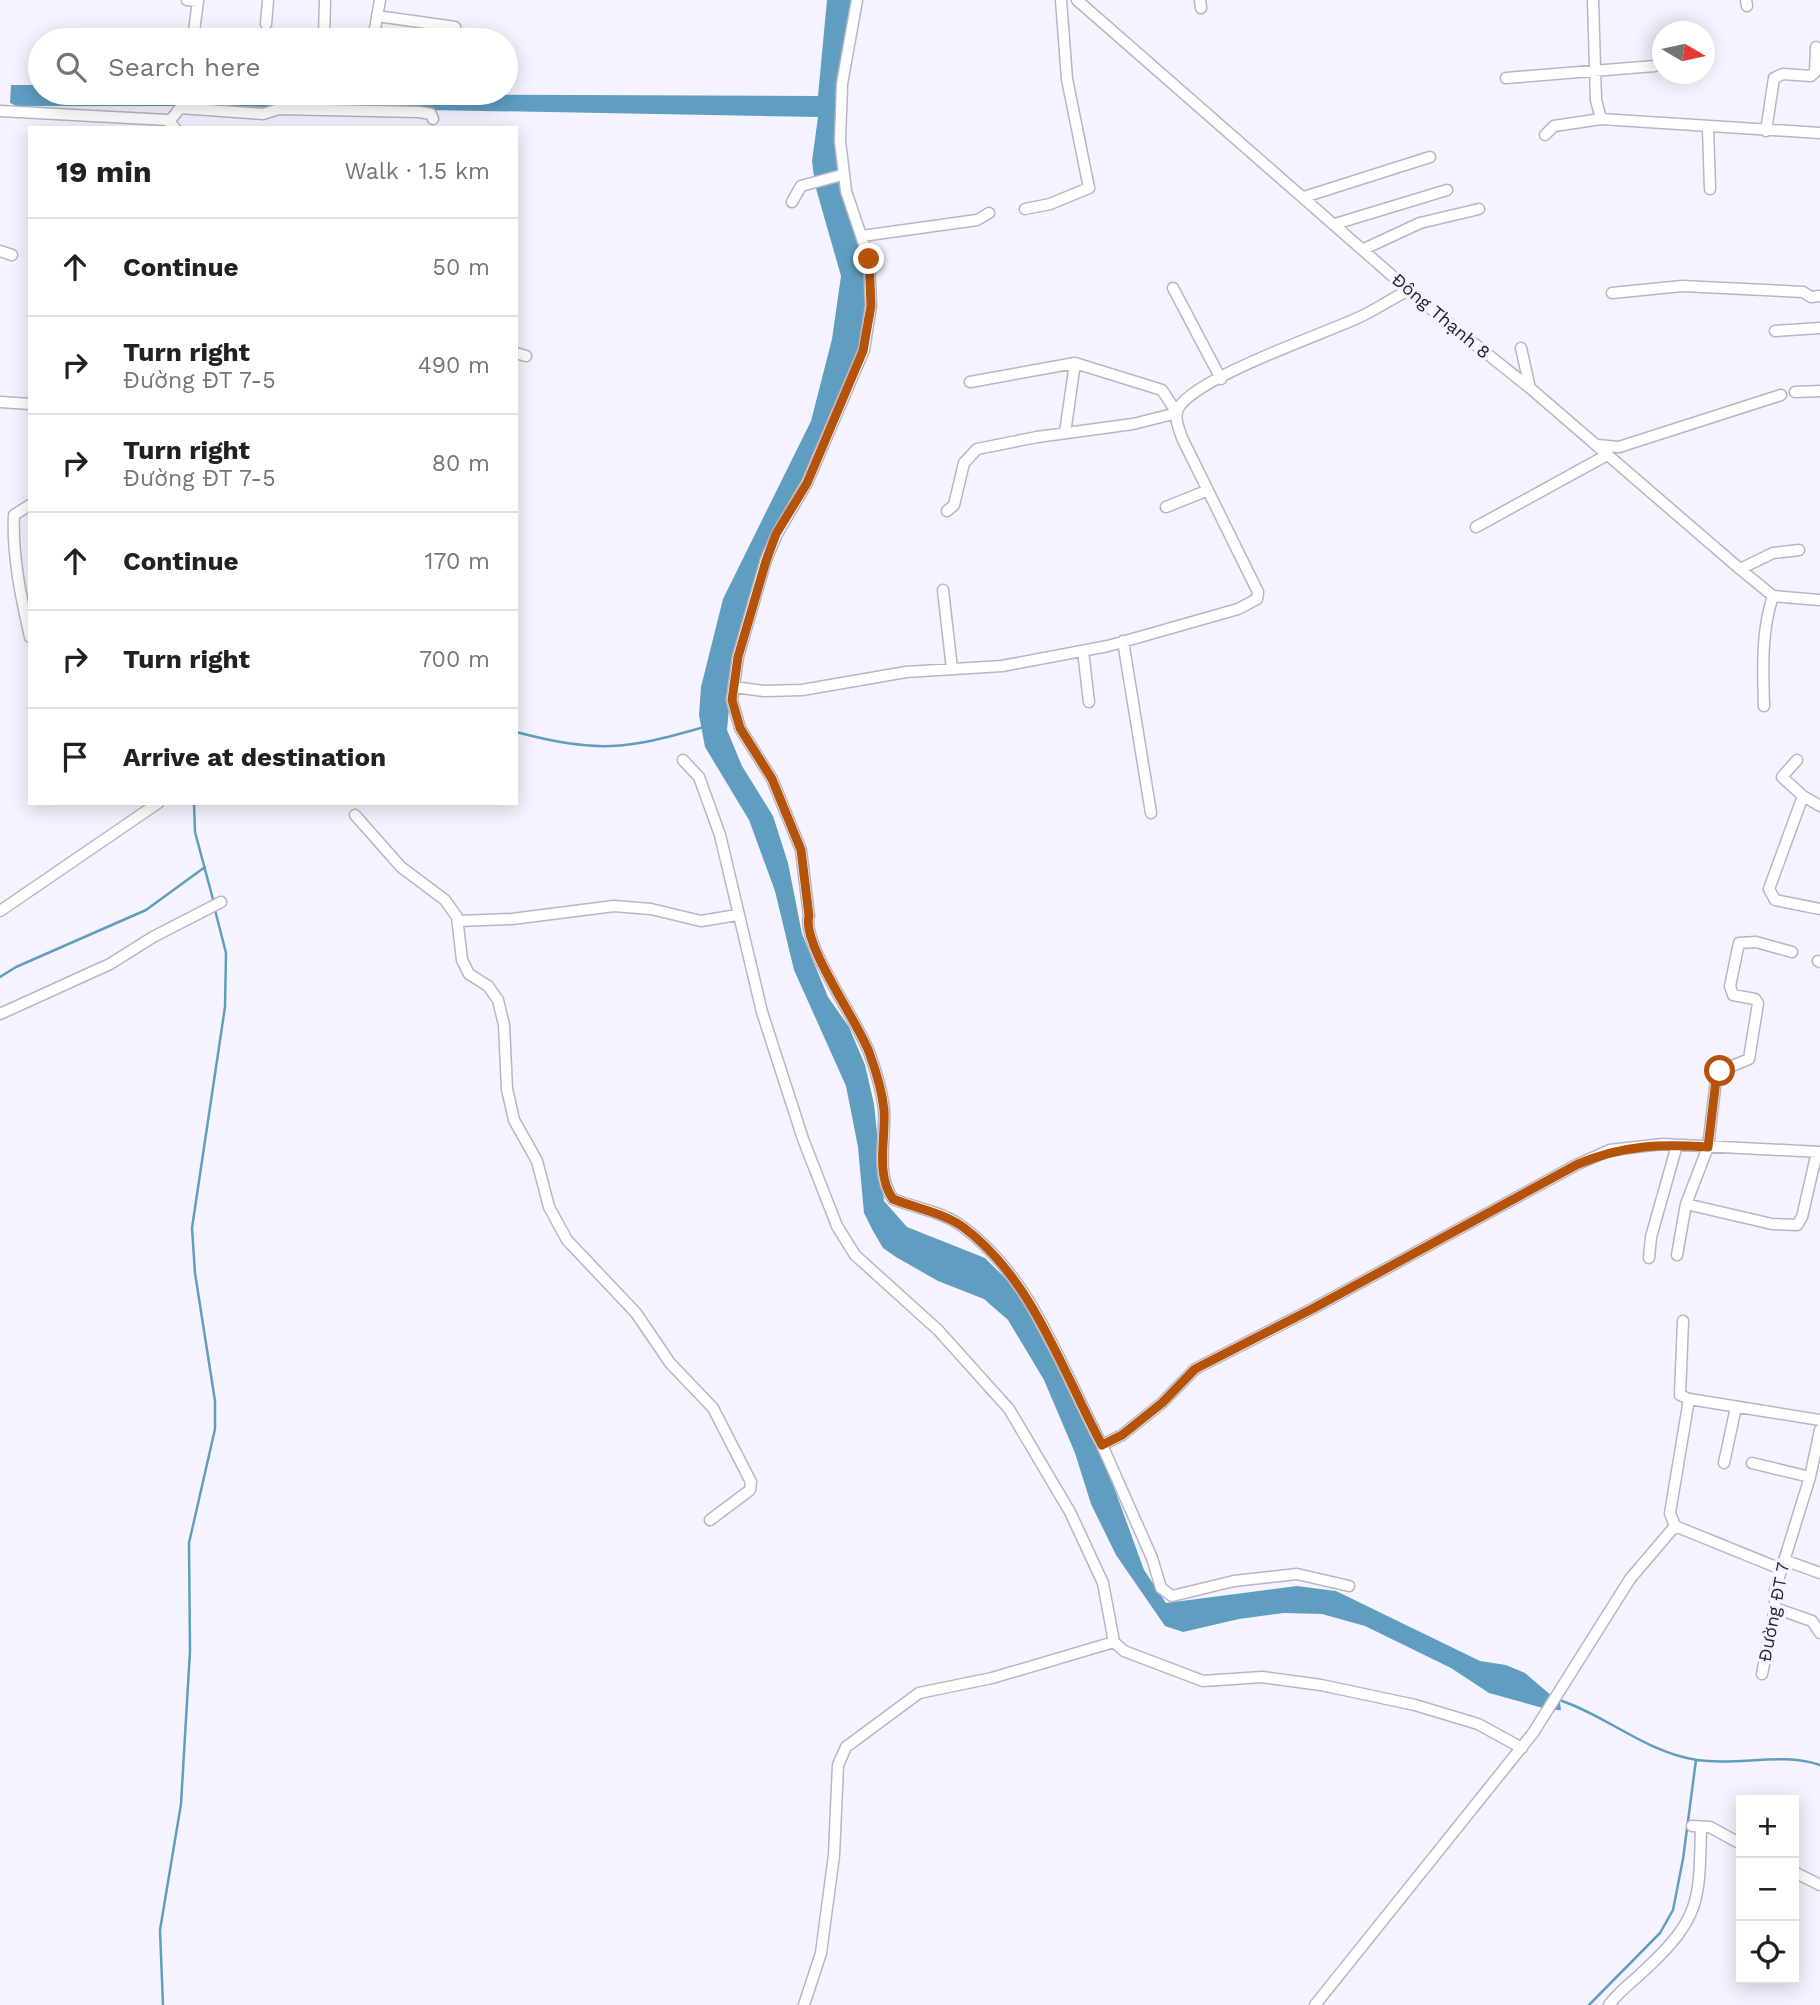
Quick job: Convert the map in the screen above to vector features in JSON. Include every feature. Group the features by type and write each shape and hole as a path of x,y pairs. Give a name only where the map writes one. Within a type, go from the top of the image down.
{"street":[{"path":"187,0 198,1 195,28"},
{"path":"266,24 268,0"},
{"path":"324,28 325,0"},
{"path":"375,28 380,0"},
{"path":"857,0 842,84 841,175 869,259 871,306 863,351 807,483 776,534 766,561 738,657 732,700 740,728 772,779 801,850 809,916 806,926 813,950 858,1025 878,1078 884,1114 881,1153 887,1191 893,1199 962,1226 1018,1286 1102,1445 1152,1559 1161,1588 1172,1596 1234,1581 1297,1574 1349,1586"},
{"path":"1025,209 1050,204 1089,188 1067,79 1061,0"},
{"name":"Đông Thạnh 8","path":"1077,0 1409,290 1530,388 1773,596"},
{"path":"1593,0 1601,119"},
{"path":"377,16 455,27"},
{"path":"1766,131 1774,78 1783,74 1811,76 1815,72 1816,47"},
{"path":"1506,78 1652,66"},
{"path":"0,111 172,125 180,108 263,114 279,108 419,112 431,114 433,119"},
{"path":"1545,135 1553,126 1601,119 1708,128 1820,133"},
{"path":"1708,128 1710,189"},
{"path":"1304,197 1430,157"},
{"path":"792,202 801,186 841,175"},
{"path":"1335,223 1447,190"},
{"path":"1364,249 1420,223 1479,209"},
{"path":"862,236 977,220 989,213"},
{"path":"0,251 12,255"},
{"path":"1612,293 1682,286 1718,286 1803,292 1811,297 1820,296"},
{"path":"1174,288 1221,379"},
{"path":"947,511 954,505 964,463 978,449 1133,424 1177,412 1195,392 1362,316 1409,290"},
{"path":"1775,331 1820,328"},
{"path":"1521,348 1530,388"},
{"path":"734,687 764,691 802,690 906,672 1002,666 1123,642 1237,609 1257,599 1258,592 1182,438 1177,412 1162,390 1075,363 970,382"},
{"path":"1065,433 1075,363"},
{"path":"1796,392 1820,391"},
{"path":"1597,445 1619,447 1781,395"},
{"path":"0,402 28,404"},
{"path":"1476,527 1607,455"},
{"path":"1166,507 1206,491"},
{"path":"28,506 14,514 13,527 19,588 28,628"},
{"path":"1740,569 1773,553 1799,550"},
{"path":"943,590 952,669"},
{"path":"1764,706 1763,653 1766,614 1773,596 1820,600"},
{"path":"1123,642 1151,813"},
{"path":"1083,651 1089,702"},
{"path":"683,760 699,777 720,835 762,1012 803,1139 837,1226 855,1255 938,1330 1009,1409 1070,1512 1098,1571 1103,1583 1114,1642 1124,1651 1203,1681 1262,1677 1321,1685 1415,1705 1473,1722 1522,1748"},
{"path":"1797,760 1782,777 1802,796 1820,806"},
{"path":"1802,796 1769,889 1775,900 1820,908"},
{"path":"0,911 155,805"},
{"path":"355,815 401,867 445,900 458,921 462,960 469,974 488,986 498,1000 512,1110 537,1160 550,1208 567,1240 636,1313 670,1363 713,1408 751,1482 750,1490 710,1520"},
{"path":"0,1014 110,964 221,902"},
{"path":"458,921 512,919 614,906 651,909 701,921 737,915"},
{"path":"1677,1255 1686,1204 1708,1147 1716,1080 1727,1067 1742,1064 1749,1059 1758,1003 1755,999 1733,995 1730,986 1739,943 1756,942 1792,952"},
{"path":"1102,1445 1122,1435 1162,1403 1195,1369 1312,1309 1578,1164 1610,1150 1677,1145 1819,1152 1802,1217 1797,1225 1772,1224 1686,1204"},
{"path":"1649,1258 1651,1237 1677,1145"},
{"path":"1683,1321 1680,1395 1689,1399 1820,1420"},
{"path":"1689,1399 1670,1513 1675,1526 1782,1564 1820,1573"},
{"path":"1724,1463 1736,1407"},
{"name":"Đường ĐT 7","path":"1762,1674 1775,1608 1775,1590 1816,1464 1820,1430"},
{"path":"1752,1463 1810,1477"},
{"path":"1315,2005 1522,1748 1566,1684 1630,1579 1675,1526"},
{"path":"1775,1608 1812,1621 1820,1633"},
{"path":"804,2005 821,1953 834,1855 838,1765 846,1747 919,1693 992,1678 1114,1642"},
{"path":"1609,2005 1687,1926 1698,1886 1697,1826 1710,1827 1736,1841"},
{"path":"1799,1874 1820,1885"}],"water":[{"path":"827,0 855,0 837,155 846,207 868,260 870,306 860,356 766,568 731,687 727,730 742,766 773,816 788,863 802,934 828,997 849,1027 865,1065 874,1104 884,1201 907,1227 985,1258 1016,1289 1078,1406 1108,1471 1144,1570 1166,1603 1297,1586 1336,1591 1480,1661 1506,1665 1525,1673 1560,1703 1561,1710 1550,1710 1489,1693 1451,1668 1365,1626 1322,1614 1284,1613 1239,1619 1183,1632 1165,1626 1116,1555 1091,1504 1075,1453 1044,1380 1008,1320 984,1299 938,1281 883,1248 864,1213 858,1147 846,1086 794,970 775,891 749,820 705,747 699,715 701,687 723,599 811,421 832,339 841,276 815,185 812,161 818,117 215,106 17,106 10,103 11,85 28,85 28,105 518,105 518,95 818,96"}],"waterway":[{"path":"518,732 568,743 611,746 653,740 704,727"},
{"path":"194,805 195,832 214,903"},
{"path":"0,977 16,967 146,910 205,867"},
{"path":"163,2005 160,1930 181,1804 190,1651 189,1543 215,1429 215,1401 195,1273 192,1228 225,1007 226,953 215,910"},
{"path":"1559,1700 1661,1750 1679,1756 1712,1761 1775,1759 1820,1765"},
{"path":"1589,2005 1660,1933 1673,1910 1683,1859 1696,1760"}],"route":[{"path":"869,259 871,306 863,351 807,483 776,534 738,657 732,700 740,728 772,779 801,850 809,916 806,926 813,950 858,1025 878,1078 883,1098 881,1153 887,1191 893,1199 962,1226 995,1258 1033,1308 1102,1445 1122,1435 1162,1403 1195,1369 1312,1309 1578,1164 1610,1150 1662,1144 1708,1147 1712,1102 1720,1071"}]}
